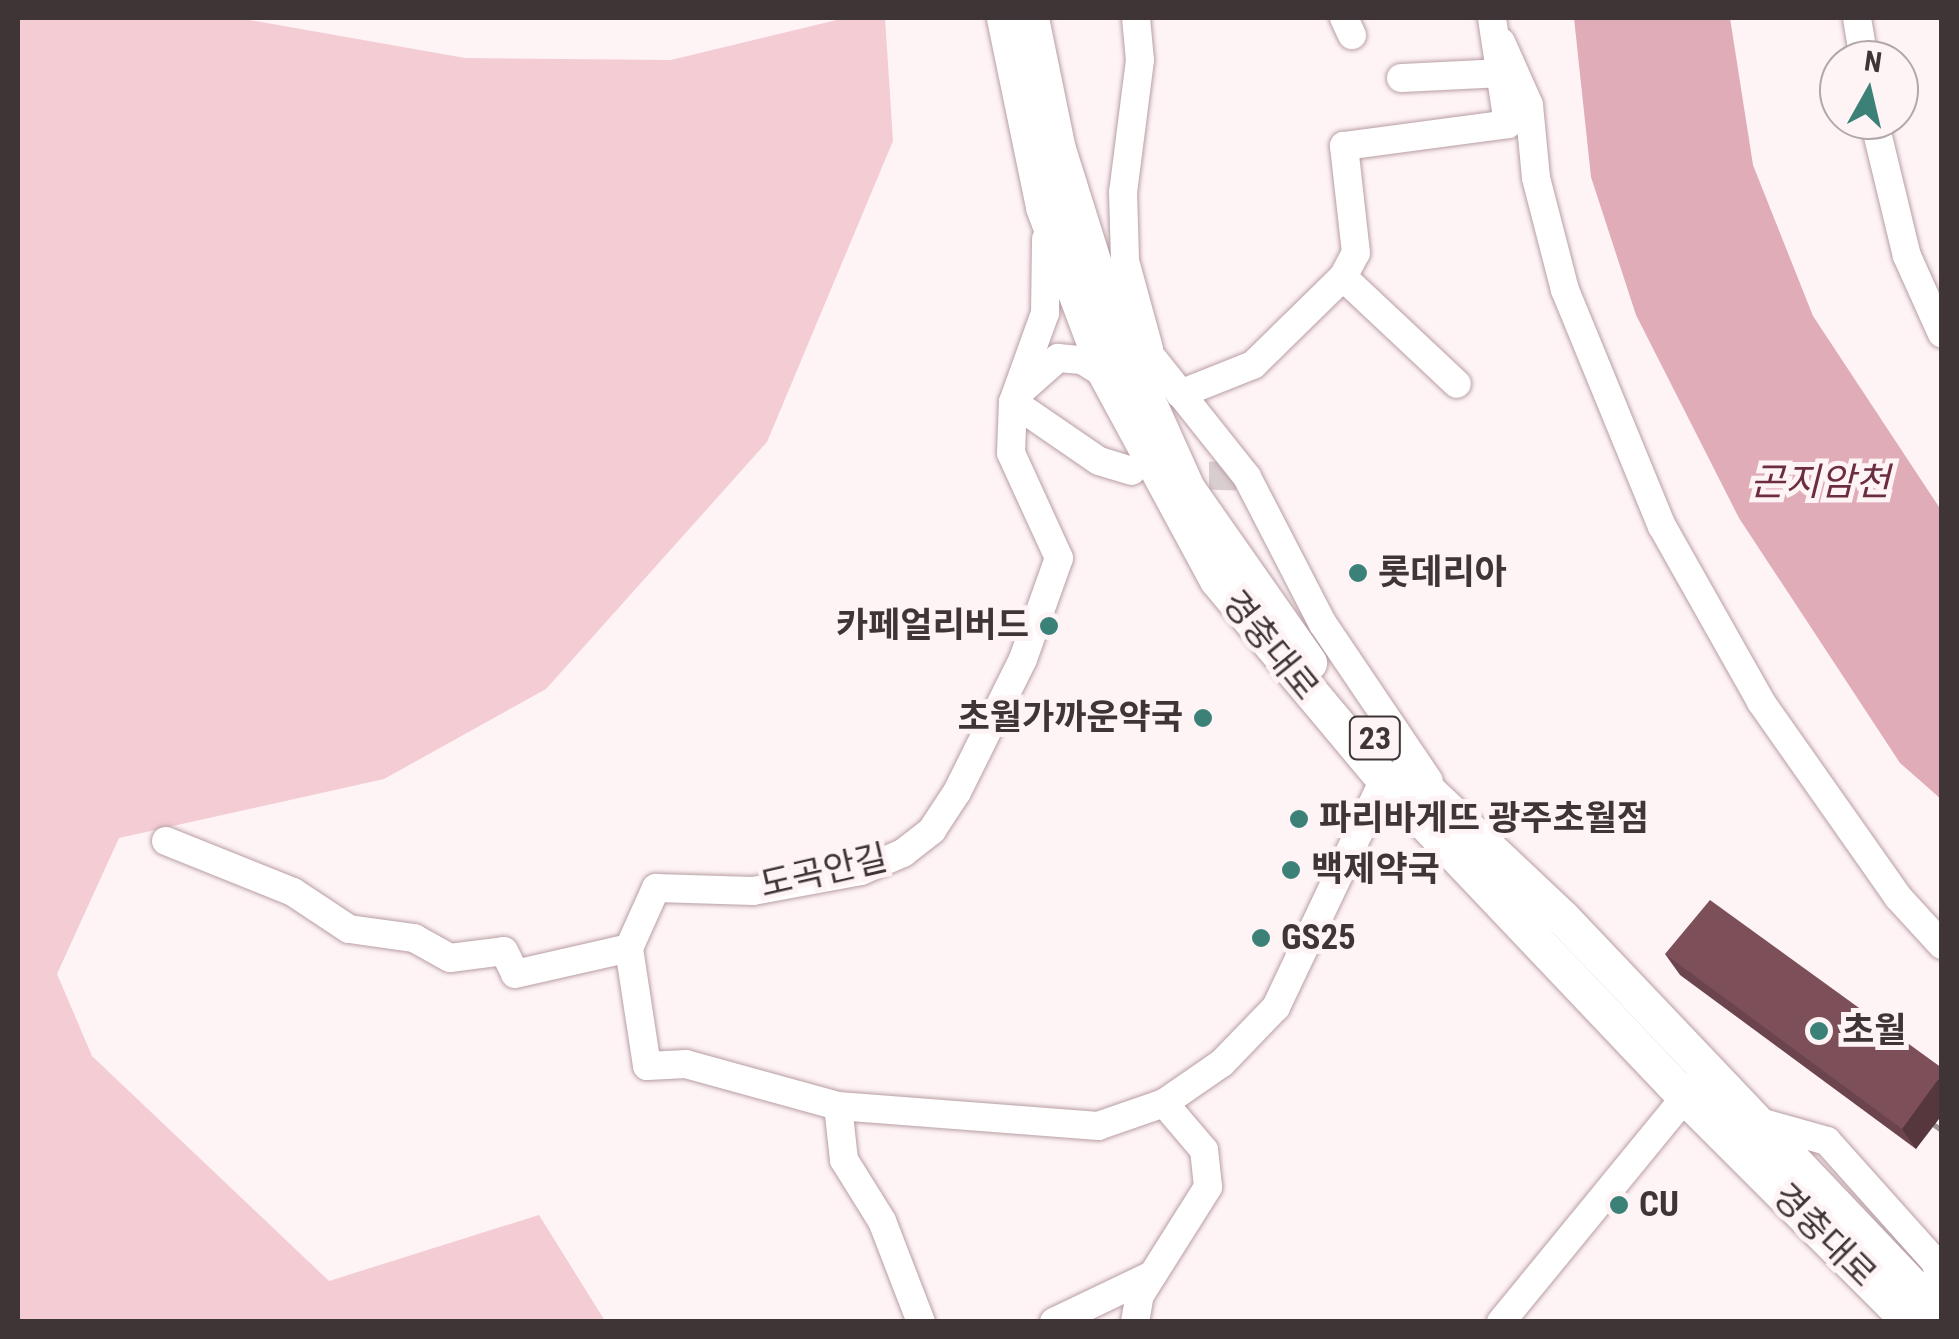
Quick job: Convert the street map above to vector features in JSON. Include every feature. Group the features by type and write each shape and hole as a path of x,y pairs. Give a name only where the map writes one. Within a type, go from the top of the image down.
{"main road":[{"name":"경충대로","path":"1004,18 1042,207 1106,375 1217,580 1384,780 1596,1002 1696,1084 1756,1121 1942,1317"},
{"name":"경충대로","path":"1031,18 1058,149 1112,321 1187,488 1312,664 1392,758 1672,1034 1696,1084 1910,1322"},
{"path":"1596,1002 1624,1008 1658,1038 1672,1034"}],"street":[{"path":"1136,18 1140,60 1124,192 1125,262 1150,355"},
{"path":"1180,394 1253,365 1343,277 1356,252 1344,146 1508,124 1496,30"},
{"path":"1496,30 1528,105 1536,178 1565,290 1662,526 1772,718 1898,896 1942,946"},
{"path":"1401,78 1504,72"},
{"path":"1879,140 1907,256 1942,334"},
{"name":"도곡안길","path":"629,948 656,888 752,891 861,870 903,853 932,830 1024,659 1059,558 1010,453 1013,402 1046,314 1050,280 1042,207"},
{"path":"1343,277 1457,384"},
{"path":"1112,321 1150,355 1248,477 1323,624 1404,749 1461,822"},
{"path":"1106,375 1082,360 1058,358 1039,369 1013,402 1098,461 1130,471"},
{"path":"166,841 292,892 349,929 414,938 450,958 504,951 516,974 629,948 647,1066 686,1064 729,1073 838,1106 1098,1126 1164,1103 1222,1063 1276,1008 1384,780"},
{"path":"1501,1322 1696,1084"},
{"path":"1134,1322 1152,1275 1208,1187 1204,1150 1164,1103"},
{"path":"838,1106 844,1160 882,1221 921,1322"},
{"path":"1756,1121 1827,1141 1936,1263 1942,1288"},
{"path":"1054,1322 1152,1275"}],"shaded area":[{"path":"18,18 238,18 465,58 671,60 845,18 885,18 893,141 767,442 546,689 384,779 119,838 57,974 92,1056 329,1281 539,1215 605,1321 18,1321"}],"water":[{"name":"곤지암천","path":"1574,18 1730,18 1753,165 1813,316 1941,510 1941,799 1900,763 1739,518 1636,315 1591,177"}],"building":[{"path":"1710,900 1942,1068 1942,1074 1902,1129 1665,954"}],"tunnel":[{"path":"1167,474 1247,477"}],"railway":[{"path":"1910,1108 1942,1130"}],"place":[{"name":"롯데리아","path":"1358,573"},
{"name":"카페얼리버드","path":"1049,626"},
{"name":"초월가까운약국","path":"1203,718"},
{"name":"파리바게뜨 광주초월점","path":"1299,819"},
{"name":"백제약국","path":"1291,870"},
{"name":"GS25","path":"1261,938"},
{"name":"초월","path":"1819,1031"},
{"name":"CU","path":"1619,1205"}]}
